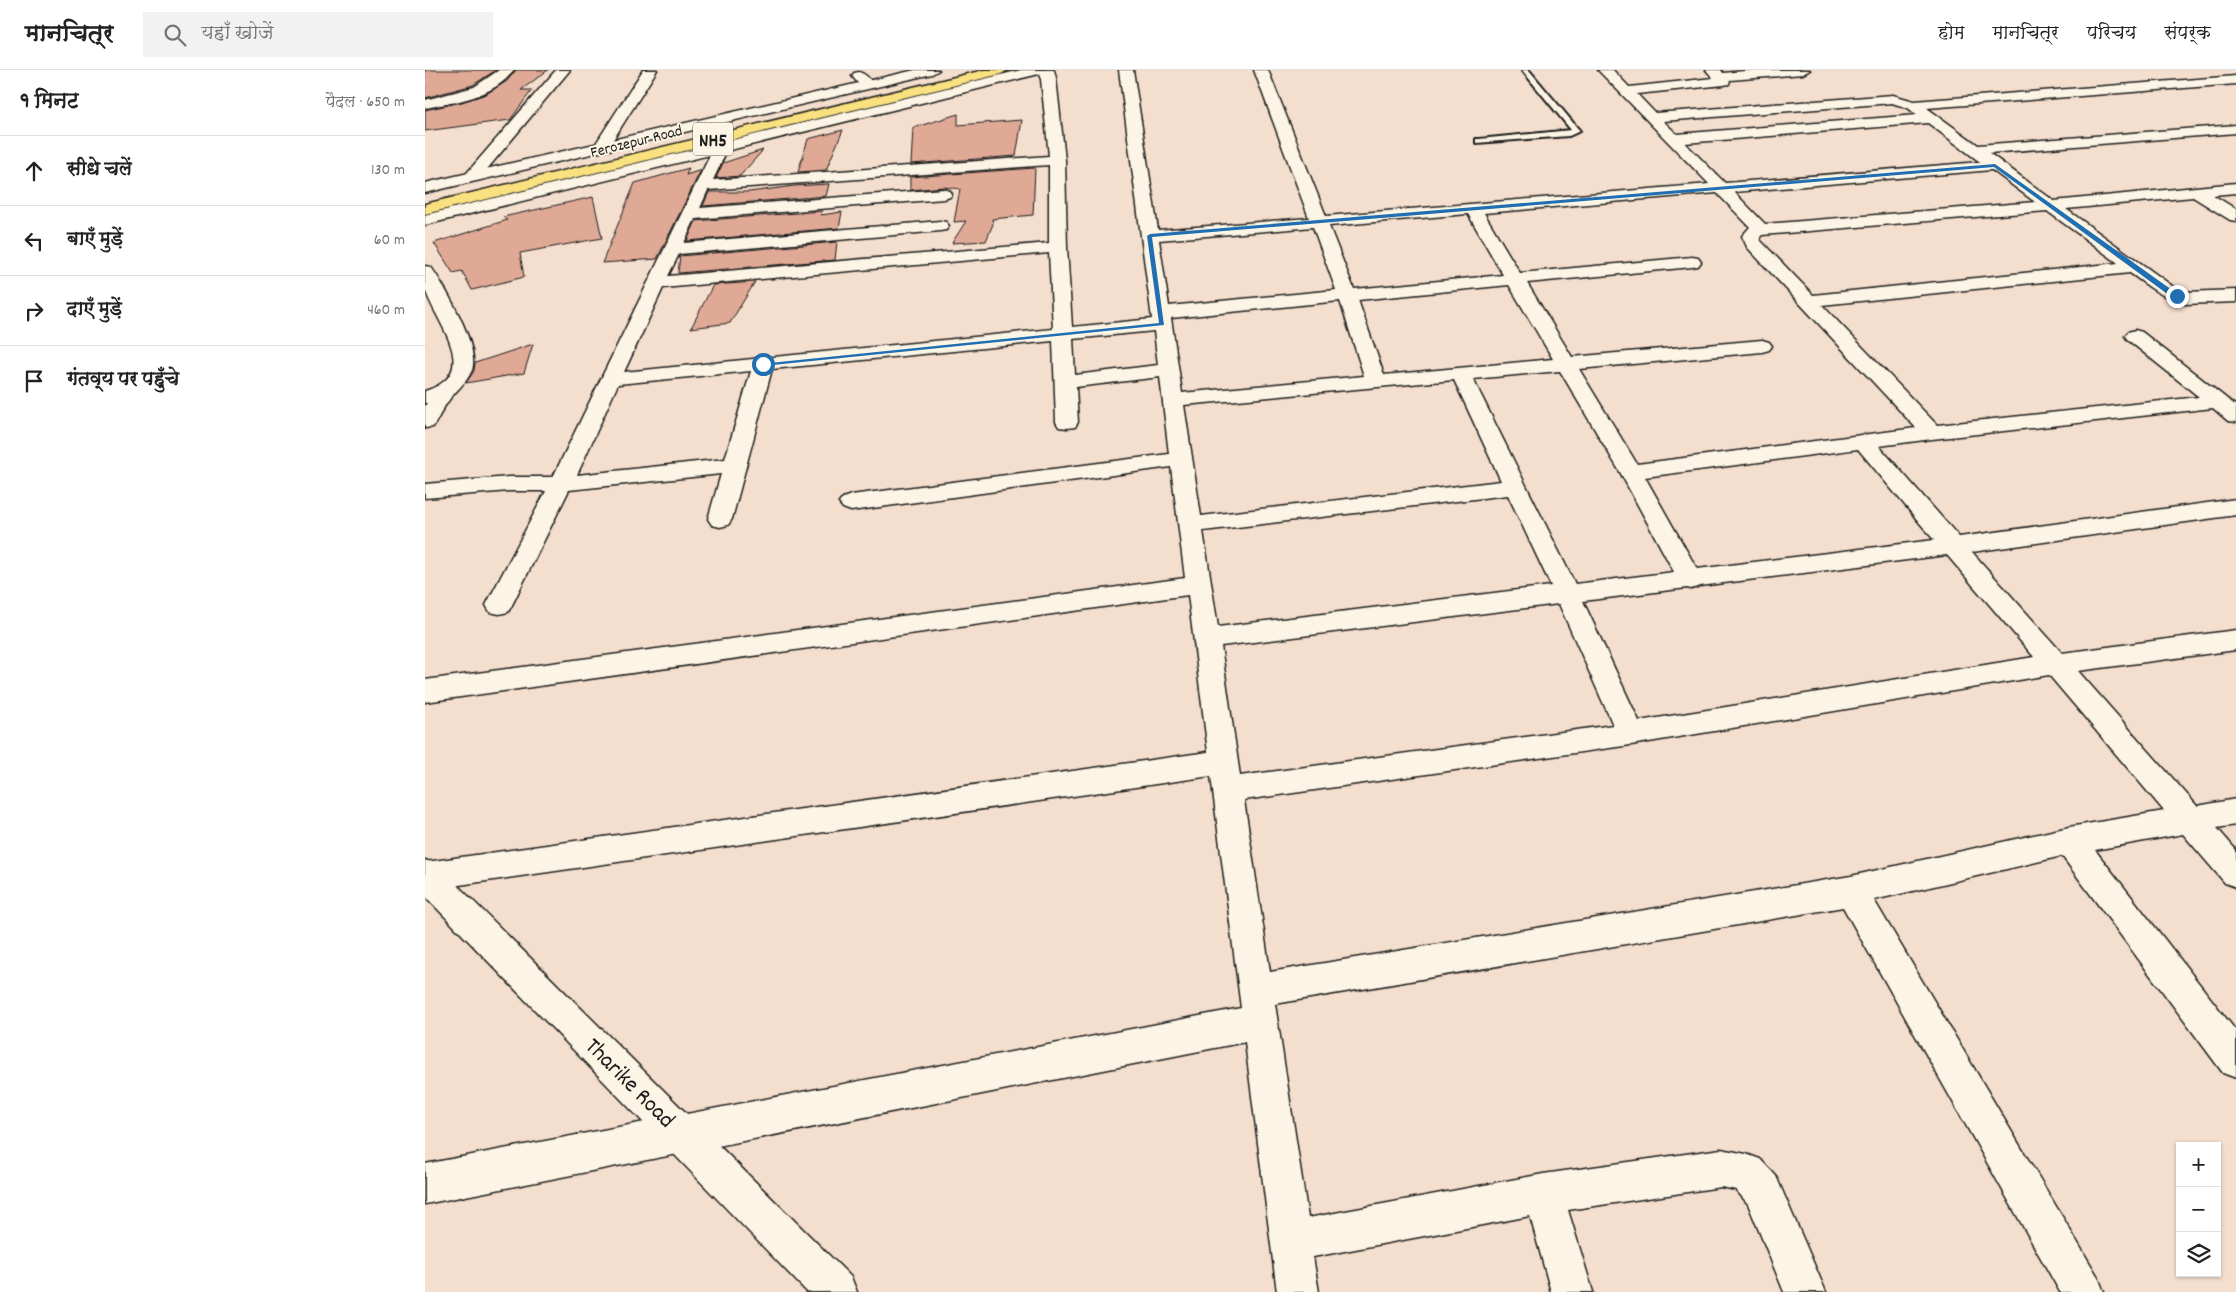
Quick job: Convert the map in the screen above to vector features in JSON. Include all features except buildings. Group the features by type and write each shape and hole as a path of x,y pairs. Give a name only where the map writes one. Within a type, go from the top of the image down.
{"highway":[{"name":"Ferozepur Road","path":"425,198 965,70"},
{"name":"Ferozepur Road","path":"425,209 1001,70"}],"street":[{"path":"486,70 496,82"},
{"path":"425,104 470,94 496,82 507,70"},
{"path":"472,177 563,70"},
{"path":"601,148 650,70"},
{"path":"425,188 601,148 863,81 932,70"},
{"path":"425,220 1038,70"},
{"path":"1047,70 1057,160 1058,247 1067,422"},
{"path":"1126,70 1298,1292"},
{"path":"1261,70 1347,294 1376,382"},
{"path":"1605,70 1725,188 1754,220 1759,230"},
{"path":"1717,73 1803,70"},
{"path":"1627,90 1724,81 1717,73"},
{"path":"1913,105 2236,80"},
{"path":"1654,117 1893,99 1913,105 2049,206 2177,296 2184,298 2227,297 2236,310"},
{"path":"1762,109 1799,141"},
{"path":"1675,139 1931,118"},
{"path":"1975,150 2236,128"},
{"path":"499,604 561,484 721,148"},
{"path":"703,186 1057,160"},
{"path":"1150,236 1995,165"},
{"path":"936,258 948,168"},
{"path":"1932,432 1807,301 1750,238 1751,236 1759,230 2049,206 2236,188"},
{"path":"2196,192 2236,216"},
{"path":"690,214 945,194"},
{"path":"1473,209 1631,472 1691,580"},
{"path":"673,249 940,226"},
{"path":"657,283 1058,247"},
{"path":"611,379 1063,334 1161,318 1347,294 1692,262"},
{"path":"1807,301 2136,267"},
{"path":"425,271 434,310 459,341 464,358 462,371 425,422"},
{"path":"2135,336 2236,416"},
{"path":"1173,400 1761,346"},
{"path":"720,519 763,364"},
{"path":"1065,382 1169,370"},
{"path":"1461,374 1567,593 1631,734"},
{"path":"425,397 447,390"},
{"path":"1631,472 1932,432 2217,401"},
{"path":"1863,442 2236,873"},
{"path":"851,503 1181,459"},
{"path":"425,491 509,484 561,484 735,465"},
{"path":"1190,525 1516,487"},
{"path":"1206,638 1567,593 1691,580 2236,507"},
{"path":"425,691 1199,585"},
{"path":"426,875 1226,776 1631,734 2055,664 2236,640"},
{"path":"425,1184 683,1135 1258,1006 1851,890 2069,841 2236,812"},
{"path":"2069,841 2236,1060"},
{"name":"Tharike Road","path":"426,875 836,1292"},
{"path":"1851,890 2083,1292"},
{"path":"1291,1242 1543,1194 1721,1168 1745,1173 1762,1190 1805,1292"},
{"path":"1543,1194 1571,1292"}],"lane":[{"path":"1479,141 1569,134 1576,131 1525,70"}],"route":[{"path":"763,364 1162,324 1150,236 1995,165 2168,292 2177,296"}]}
